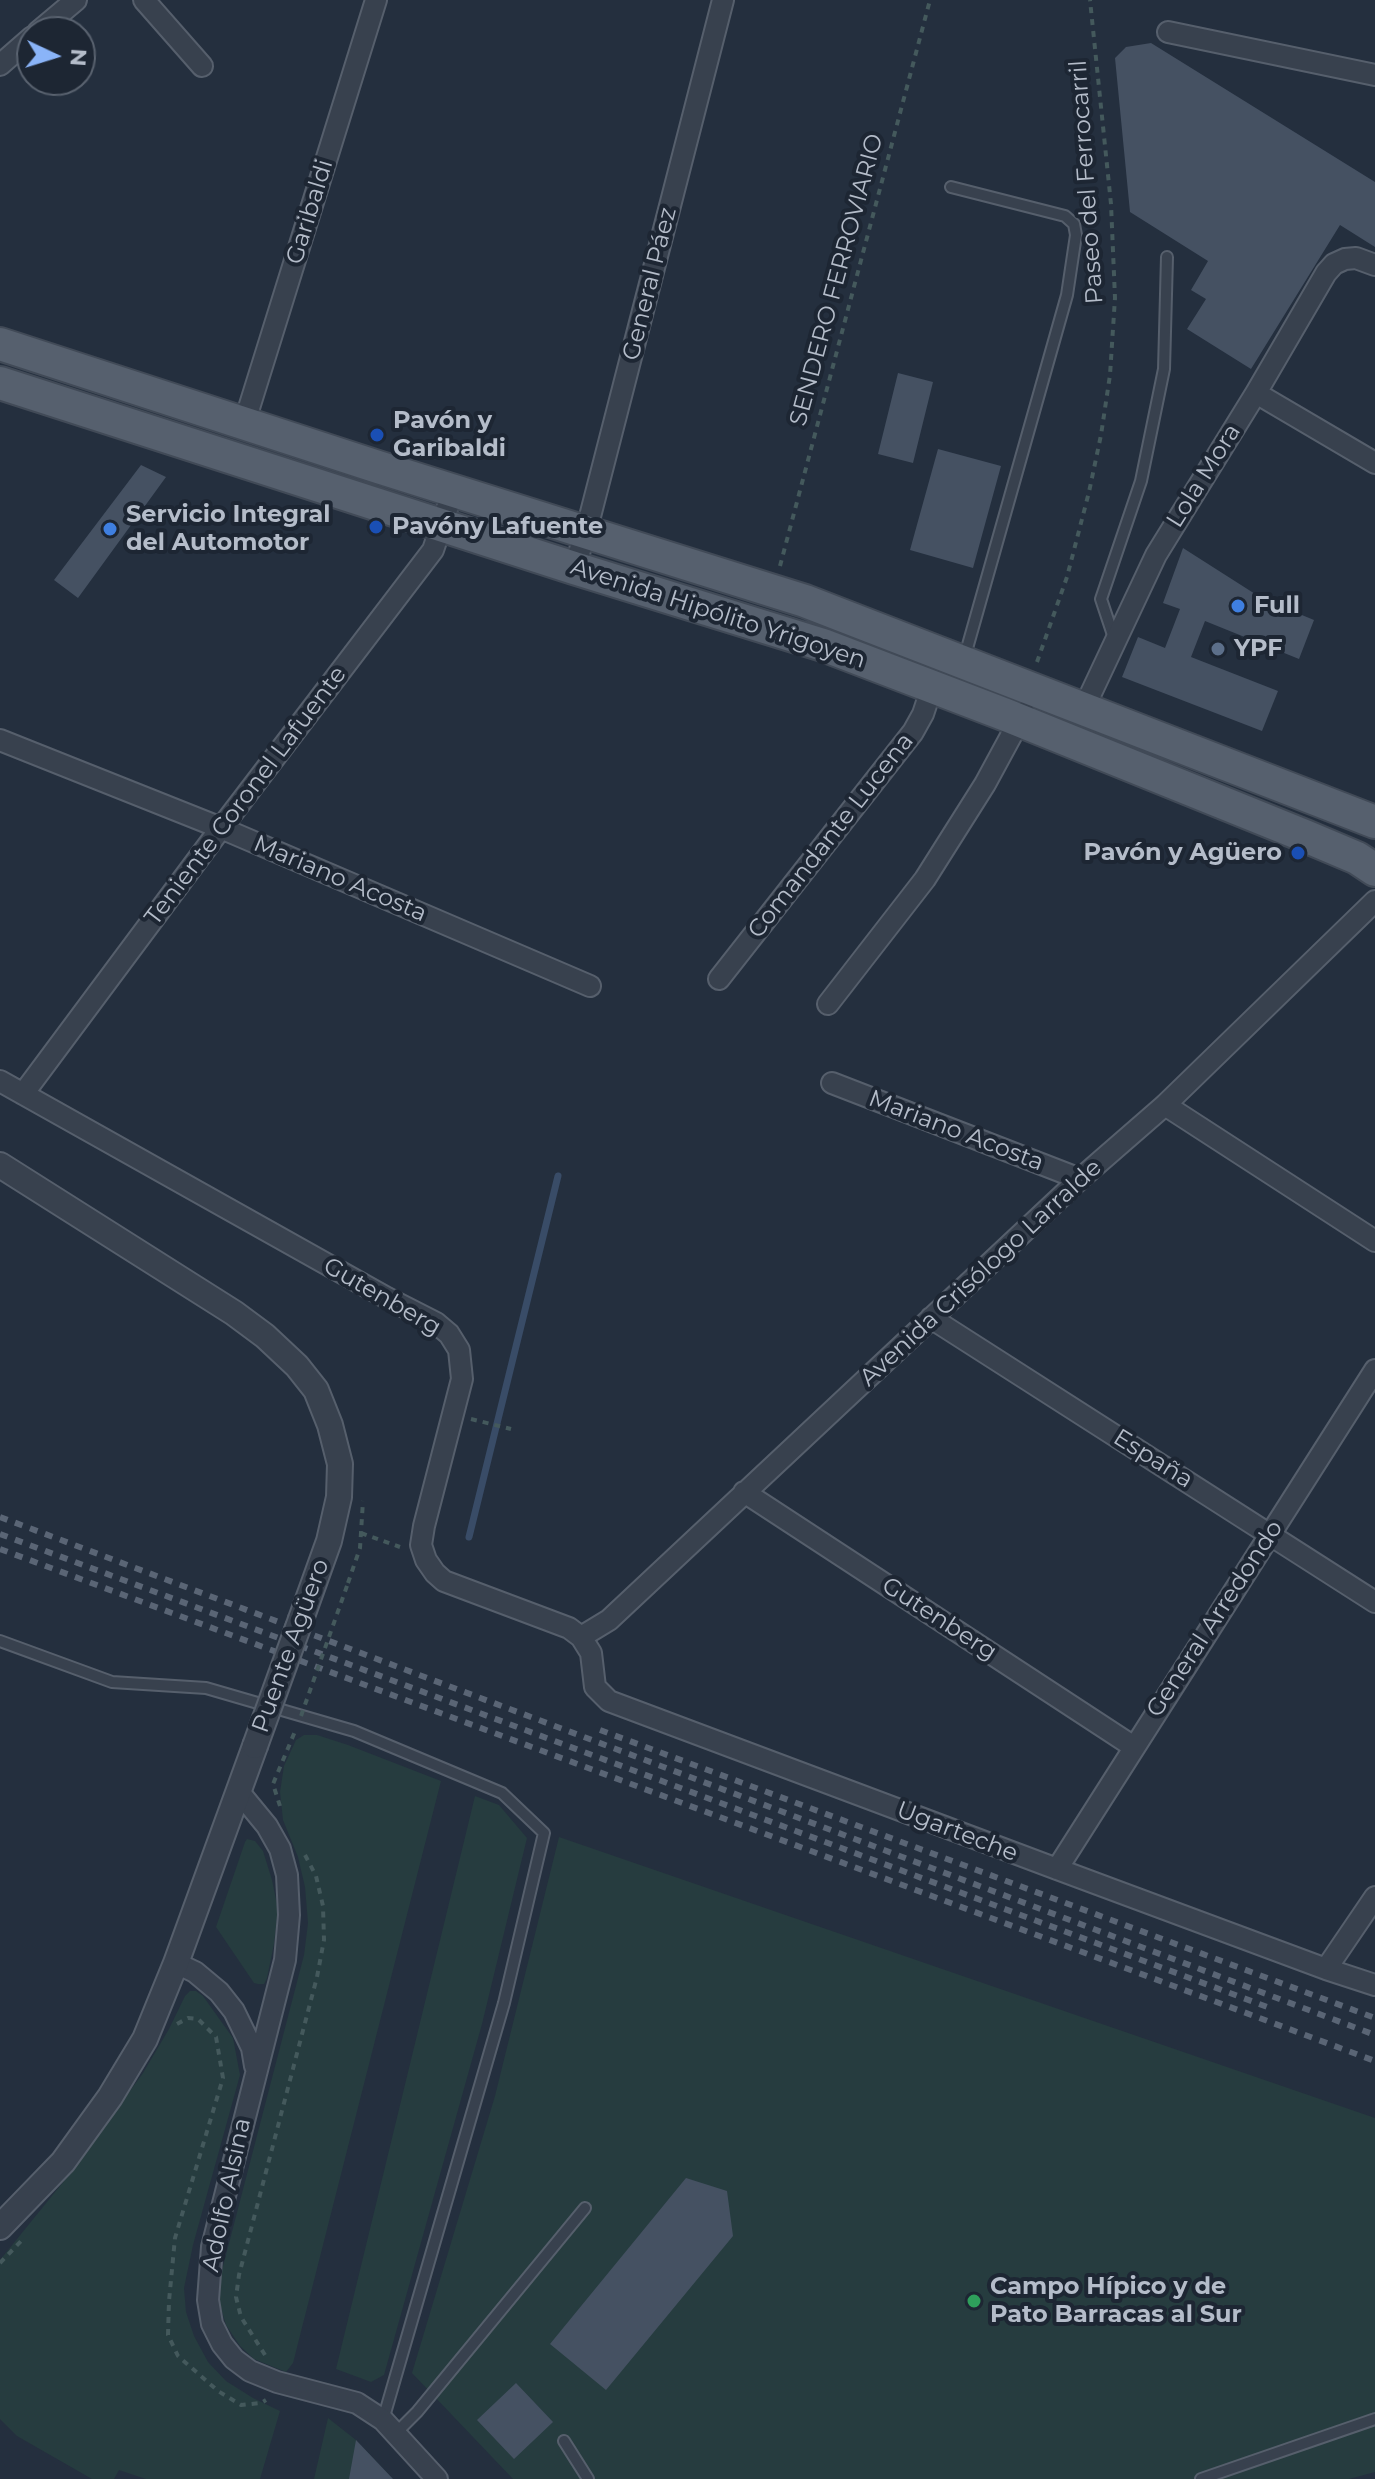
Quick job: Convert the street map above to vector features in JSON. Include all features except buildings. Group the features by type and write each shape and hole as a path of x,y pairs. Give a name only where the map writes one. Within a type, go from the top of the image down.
{"main road":[{"name":"Avenida Hipólito Yrigoyen","path":"0,344 805,601 1375,822"},
{"name":"Avenida Hipólito Yrigoyen","path":"0,383 823,645 1332,848 1375,870"}],"street":[{"path":"57,16 76,0"},
{"path":"144,0 202,66"},
{"name":"Garibaldi","path":"244,424 376,0"},
{"name":"General Páez","path":"574,568 586,532 723,0"},
{"path":"1168,32 1375,75"},
{"path":"0,65 16,51"},
{"name":"Lola Mora","path":"1084,708 1156,555 1326,273 1334,264 1345,259 1356,258 1375,265"},
{"path":"1256,393 1375,463"},
{"name":"Teniente Coronel Lafuente","path":"23,1094 433,550 453,491"},
{"name":"Comandante Lucena","path":"719,979 913,732 932,687"},
{"path":"828,1004 925,879 985,784 1019,721 1030,688"},
{"name":"Mariano Acosta","path":"0,740 221,828 590,986"},
{"name":"Avenida Crisólogo Larralde","path":"581,1637 609,1620 1080,1179 1165,1105 1375,901"},
{"name":"Gutenberg","path":"0,1081 436,1323 449,1334 459,1350 462,1379 424,1526 421,1545 426,1560 444,1581 569,1628 581,1637"},
{"name":"Mariano Acosta","path":"832,1083 1080,1179"},
{"path":"1165,1105 1375,1241"},
{"name":"Puente Agüero","path":"0,1165 234,1313 265,1336 297,1366 316,1390 330,1425 340,1464 339,1497 329,1541 176,1963 145,2039 110,2097 63,2162 0,2227"},
{"name":"España","path":"931,1318 1375,1602"},
{"name":"General Arredondo","path":"1057,1869 1375,1370"},
{"name":"Gutenberg","path":"744,1492 1134,1747"},
{"name":"Ugarteche","path":"581,1637 591,1653 595,1687 609,1701 1375,1985"},
{"name":"Adolfo Alsina","path":"239,1792 267,1826 280,1849 287,1875 289,1915 285,1960 212,2247 208,2300 212,2324 234,2359 250,2371 357,2403 390,2426 437,2479"},
{"path":"1326,1969 1375,1897"},
{"path":"176,1963 195,1972 219,1992 234,2011 252,2048 256,2070"}],"lane":[{"path":"951,187 1065,216 1074,224 1076,235 1067,295 964,661"},
{"path":"1115,640 1101,599 1141,481 1164,369 1167,257"},
{"path":"0,1641 112,1682 206,1688 354,1731 502,1793 544,1833 504,2003 390,2426"},
{"path":"390,2426 417,2412 585,2208"},
{"path":"1201,2479 1375,2419"},
{"path":"564,2441 588,2479"}],"path":[{"path":"856,278 930,0"},
{"name":"SENDERO FERROVIARIO","path":"779,568 930,0"},
{"name":"Paseo del Ferrocarril","path":"1030,688 1067,577 1101,435 1110,375 1115,298 1111,204 1090,0"},
{"path":"487,1423 508,1428"},
{"path":"361,1533 404,1549"},
{"path":"281,1808 273,1784 301,1716 348,1583"},
{"path":"270,2363 241,2317 236,2297 324,1940 323,1906 316,1876 298,1841"},
{"path":"175,2025 188,2018 198,2019 216,2037 223,2078 175,2238 168,2335 178,2356 218,2391 241,2405 261,2403 269,2398 280,2382"},
{"path":"0,2263 24,2237"}],"green space":[{"path":"304,1735 317,1735 348,1745 441,1781 293,2363 286,2372 254,2359 240,2346 226,2325 219,2301 221,2274 304,1955 308,1923 305,1887 298,1857 283,1820 280,1792 284,1766 296,1740"},
{"path":"475,1796 499,1805 527,1838 482,2024 384,2375 371,2382 336,2369"},
{"name":"Campo Hípico y de Pato Barracas al Sur","path":"559,1837 1375,2118 1375,2472 1349,2479 513,2479 412,2373 495,2096"},
{"path":"247,1839 255,1841 263,1851 278,1909 274,1944 264,1984 254,1983 216,1927"},
{"path":"190,1991 203,1996 233,2038 240,2075 193,2245 184,2288 186,2312 208,2362 226,2381 280,2411 260,2479 146,2479 119,2470 114,2479 92,2479 17,2436 0,2419 0,2260 64,2181 143,2073"},
{"path":"328,2418 356,2440 393,2479 314,2479"}],"waterway":[{"path":"469,1537 558,1176"}],"railway":[{"path":"0,1517 1375,2035"},
{"path":"0,1534 1270,2008"},
{"path":"0,1549 1375,2061"},
{"path":"600,1730 1375,2018"}],"place":[{"name":"Pavón y Garibaldi","path":"377,435"},
{"name":"Pavóny Lafuente","path":"376,527"},
{"name":"Servicio Integral del Automotor","path":"110,529"},
{"name":"Full","path":"1238,606"},
{"name":"YPF","path":"1218,649"},
{"name":"Pavón y Agüero","path":"1298,853"},
{"name":"Campo Hípico y de Pato Barracas al Sur","path":"974,2301"}]}
